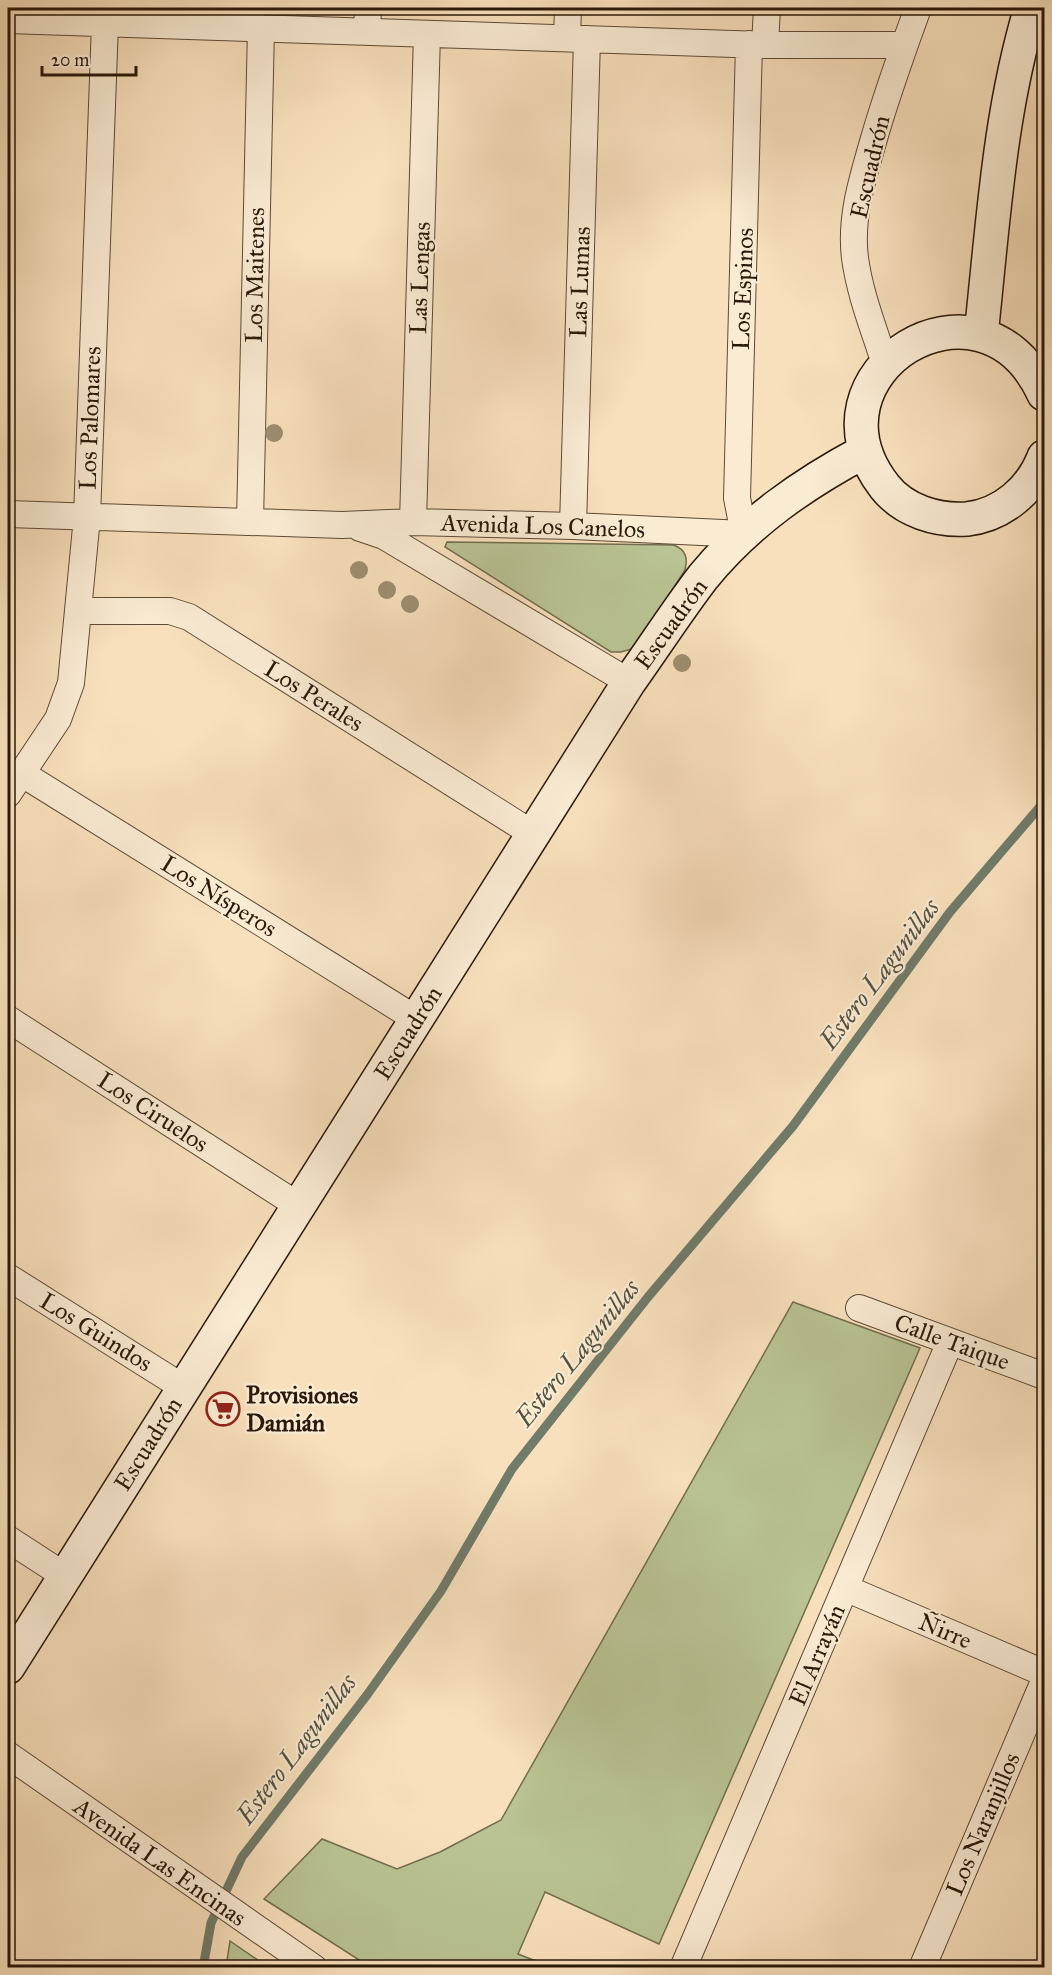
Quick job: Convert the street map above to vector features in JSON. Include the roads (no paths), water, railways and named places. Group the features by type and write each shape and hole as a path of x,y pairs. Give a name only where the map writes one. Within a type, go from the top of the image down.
{"street":[{"path":"568,8 577,38"},
{"path":"757,44 767,8"},
{"name":"Escuadrón","path":"885,364 859,279 854,234 861,186 878,124 918,8"},
{"path":"981,335 1006,116 1020,45 1031,8"},
{"path":"8,20 105,23 167,16 261,28 368,20 427,34 757,44 904,45"},
{"name":"Los Palomares","path":"14,783 48,734 65,703 71,683 87,517 105,23"},
{"name":"Los Maitenes","path":"250,522 261,28"},
{"name":"Las Lengas","path":"413,522 427,34"},
{"name":"Las Lumas","path":"573,526 577,38"},
{"name":"Los Espinos","path":"744,534 737,498 757,44"},
{"path":"1042,383 1014,352 995,340 981,335 946,333 929,336 898,351 885,364 876,376 864,405 862,420 865,451 878,478 898,500 925,514 954,519 984,515 1011,502 1032,481 1044,457"},
{"name":"Escuadrón","path":"8,1667 629,682 704,576 744,534 802,487 865,451"},
{"name":"Avenida Los Canelos","path":"8,514 342,525 413,522 573,526 744,534"},
{"name":"Avenida Los Canelos","path":"342,525 357,527 384,536 629,682"},
{"name":"Los Perales","path":"78,611 170,611 189,617 534,834"},
{"name":"Los Nísperos","path":"14,783 416,1019"},
{"name":"Los Ciruelos","path":"8,1019 298,1206"},
{"name":"Los Guindos","path":"8,1277 184,1388"},
{"name":"Calle Taique","path":"859,1308 1044,1376"},
{"name":"El Arrayán","path":"683,1968 950,1342"},
{"path":"8,1539 65,1576"},
{"name":"Ñirre","path":"845,1588 1044,1673"},
{"name":"Los Naranjillos","path":"922,1968 1044,1681"},
{"name":"Avenida Las Encinas","path":"8,1755 314,1968"}],"waterway":[{"name":"Estero Lagunillas","path":"203,1968 211,1923 242,1857 367,1695 441,1591 512,1469 648,1297 793,1126 950,912 1044,802"}],"place":[{"name":"Provisiones Damián","path":"223,1409"}]}
